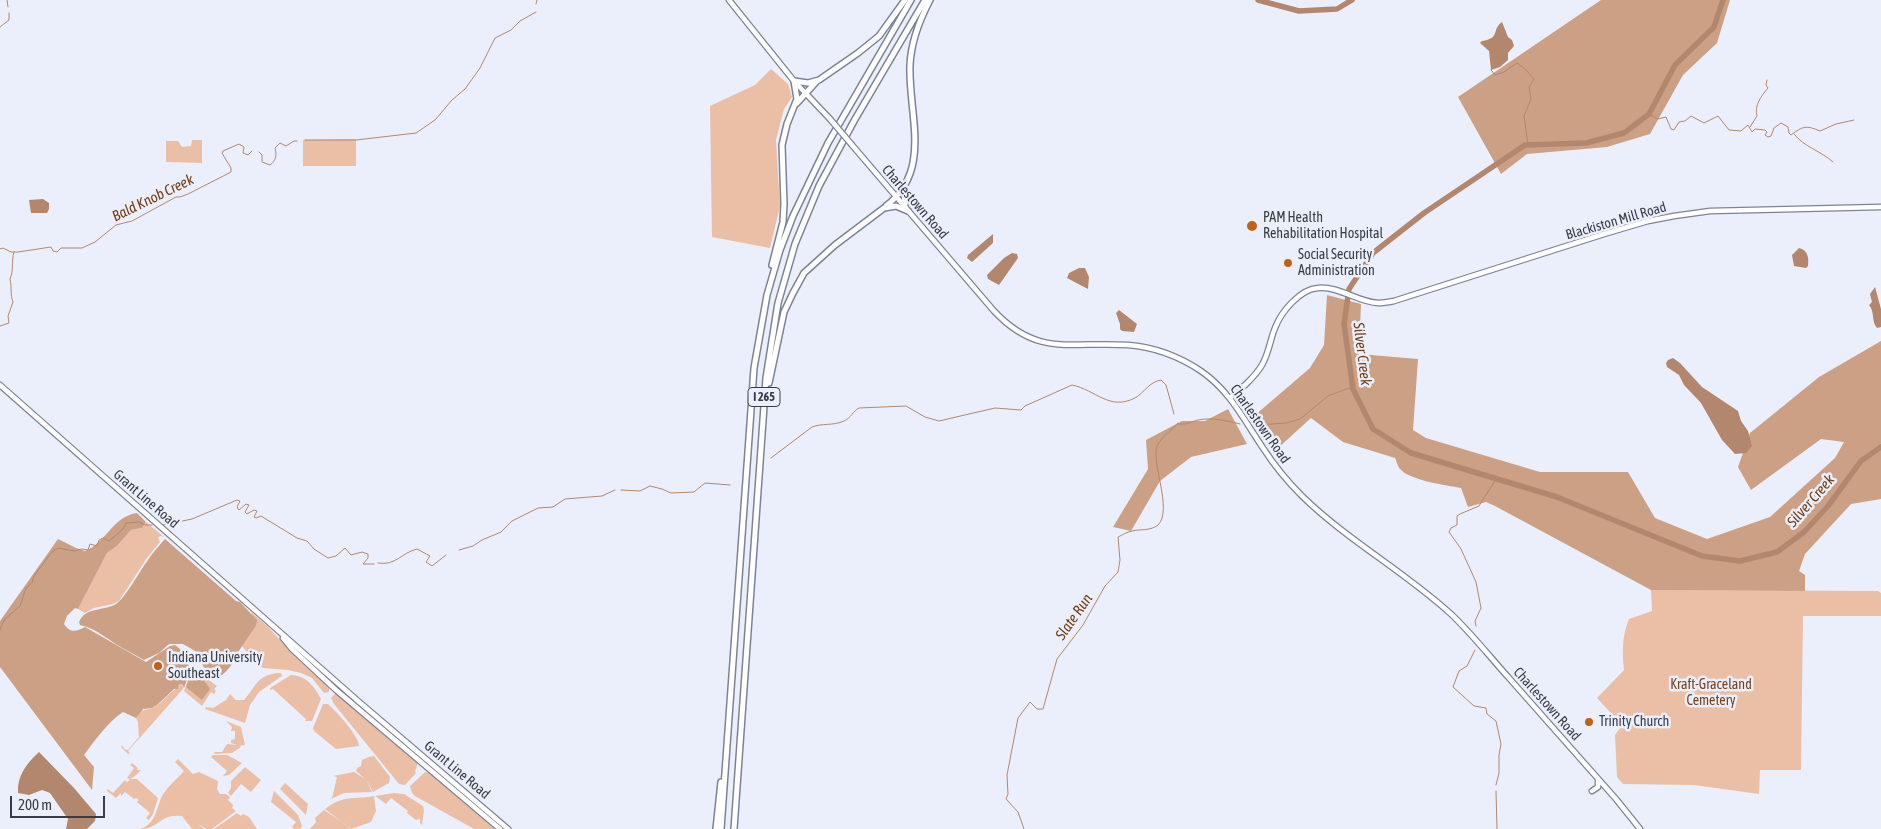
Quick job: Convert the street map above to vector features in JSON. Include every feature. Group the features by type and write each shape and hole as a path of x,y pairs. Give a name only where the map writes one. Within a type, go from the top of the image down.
{"highway":[{"path":"795,107 819,80 872,42 891,21 905,0"},
{"name":"I 265","path":"721,829 754,368 767,296 788,227 811,175 911,0"},
{"name":"I 265","path":"735,829 766,372 773,327 784,279 799,232 825,176 925,0"},
{"path":"761,440 769,379 780,324 792,292 804,274 818,259 884,208 905,185 913,164 916,143 910,86 912,49 920,21 930,0"},
{"path":"767,296 784,213 784,138 787,124 797,99 794,81 808,83 819,80"},
{"path":"884,208 896,206 907,210 905,185"},
{"path":"716,829 722,768 725,762"}],"main road":[{"name":"Charlestown Road","path":"729,0 794,81 830,119 1006,323 1020,333 1035,340 1052,344 1132,346 1162,352 1202,372 1230,398 1270,459 1297,491 1332,522 1415,584 1453,617 1598,779 1640,829"},
{"name":"Blackiston Mill Road","path":"1230,398 1253,377 1262,365 1274,329 1285,310 1312,289 1322,287 1380,303 1403,299 1604,234 1648,221 1674,216 1710,210 1881,207"},
{"name":"Grant Line Road","path":"0,385 278,631 508,829"},
{"name":"Grant Line Road","path":"278,631 292,649 313,670 500,829"},
{"path":"1592,791 1598,786 1598,779"}],"green space":[{"path":"771,69 788,84 792,97 784,109 776,140 780,206 770,248 712,237 710,106 755,85"},
{"path":"356,139 356,166 303,166 303,140"},
{"path":"192,140 202,140 202,163 166,162 166,141 178,141 182,147 191,146"},
{"path":"145,521 164,537 160,536 158,538 160,542 147,558 119,601 94,608 85,613 78,609 107,553 117,546 131,530 142,528"},
{"name":"Kraft-Graceland Cemetery","path":"1651,590 1878,591 1881,593 1881,616 1803,616 1801,770 1760,770 1759,794 1694,785 1623,784 1617,777 1615,735 1622,725 1597,698 1624,670 1623,644 1629,619 1652,611"},
{"path":"251,612 299,660 329,686 329,692 324,693 312,678 301,673 263,668 254,661 242,646 256,626"},
{"path":"194,669 217,686 214,689 216,691 214,694 211,692 202,706 184,691"},
{"path":"281,673 282,676 259,692 250,705 245,723 205,709 206,707 213,708 226,700 230,694 236,700 244,700 260,679"},
{"path":"291,675 301,677 309,682 321,699 312,721 305,721 306,719 273,689 270,690 270,688"},
{"path":"179,684 184,686 183,689 128,751 130,753 128,754 121,747 122,745 124,749 128,750 139,737 136,718 138,714 159,704 172,691 178,688"},
{"path":"335,694 339,695 418,763 416,773 405,785 399,784 334,704 331,698"},
{"path":"323,704 328,704 342,718 356,737 359,746 336,749 314,731 313,728"},
{"path":"226,721 241,727 245,745 239,746 241,747 232,753 215,754 214,752 222,752 227,744 238,745 231,743 231,740 235,739 235,731 231,731 232,727"},
{"path":"213,755 227,755 242,763 229,775 223,776 227,771 211,757"},
{"path":"374,756 390,777 389,783 373,792 366,779 372,792 344,793 329,800 332,798 337,777 333,776 354,772 365,779 356,771 357,768 361,766 362,760"},
{"path":"178,759 193,774 199,772 218,781 217,789 220,794 226,794 230,797 228,800 236,811 212,829 206,829 198,824 204,829 192,829 182,816 175,816 164,819 151,827 140,829 149,824 155,816 162,796 184,771 175,762"},
{"path":"132,763 138,768 137,770 141,770 130,779 137,779 158,798 149,820 146,818 150,813 137,802 139,800 134,799 125,792 116,798 107,791 108,789 113,793 125,780 127,782 130,780 127,778 134,768 130,765"},
{"path":"245,767 261,780 251,792 241,784 231,796 228,793 231,788 231,781"},
{"path":"425,772 430,773 495,829 474,829 415,796 410,786"},
{"path":"285,783 308,804 306,815 280,789"},
{"path":"274,791 298,815 302,826 300,829 294,829 292,827 296,822 271,802"},
{"path":"394,793 404,794 423,806 422,825 420,819 416,820 391,798 386,804 375,796"},
{"path":"374,796 376,811 371,822 351,829 325,809 344,799"},
{"path":"324,810 350,829 310,829 316,822 315,818"},
{"path":"237,813 241,816 243,814 249,817 257,829 214,829"}],"shaded area":[{"path":"1601,0 1730,0 1717,43 1683,75 1650,134 1607,147 1527,154 1501,174 1458,97"},
{"path":"1502,22 1514,46 1508,53 1508,60 1500,67 1491,70 1489,51 1480,43 1492,38"},
{"path":"43,199 49,203 47,213 31,213 29,200"},
{"path":"993,234 993,243 972,262 967,258 968,255"},
{"path":"1799,248 1807,255 1808,266 1806,268 1794,266 1792,255"},
{"path":"1012,253 1017,254 1018,258 999,285 988,279 987,275 1004,258"},
{"path":"1079,268 1085,268 1089,277 1088,289 1067,278 1069,273"},
{"path":"1875,287 1881,309 1881,327 1877,328 1869,305 1872,302 1870,294"},
{"path":"1327,295 1361,304 1359,354 1418,359 1413,430 1426,438 1540,472 1628,472 1655,518 1707,539 1770,517 1835,458 1844,442 1821,439 1751,490 1738,467 1750,433 1819,377 1881,341 1881,499 1851,504 1805,554 1799,571 1805,575 1805,591 1651,590 1495,506 1486,502 1468,507 1461,488 1412,477 1400,469 1395,458 1343,442 1311,418 1277,449 1254,416 1310,368 1324,345"},
{"path":"1119,310 1137,324 1134,332 1122,331 1120,329 1116,313"},
{"path":"1673,358 1702,387 1738,411 1741,421 1748,431 1752,446 1746,453 1735,454 1722,440 1701,403 1684,385 1679,375 1667,367 1666,363 1668,360"},
{"path":"1228,409 1247,444 1191,457 1160,481 1131,531 1113,527 1148,469 1146,440 1182,421 1205,421"},
{"path":"137,513 145,521 142,528 131,530 117,546 107,553 78,609 75,608 67,616 64,624 73,631 85,627 146,662 170,646 175,645 185,654 189,670 184,688 183,685 179,684 178,689 174,689 152,708 143,709 136,718 123,712 102,732 84,755 94,767 92,790 0,667 0,621 58,539 85,551 99,542 122,519"},
{"path":"165,539 236,601 240,602 257,620 256,626 236,655 237,659 220,676 208,672 197,652 183,644 169,644 159,653 144,660 96,631 80,625 79,622 86,614 111,606 119,601 128,591 152,554"},
{"path":"191,673 199,675 210,689 202,700 186,687"},
{"path":"39,752 96,814 95,821 87,829 66,829 68,819 50,793 42,790 29,795 18,793 19,781 23,771"}],"waterway":[{"path":"7,0 8,7"},
{"name":"Bald Knob Creek","path":"536,4 537,0"},
{"name":"Silver Creek","path":"1258,0 1299,11 1337,9 1352,0"},
{"name":"Silver Creek","path":"1723,0 1714,27 1675,65 1649,114 1624,133 1586,143 1525,145 1424,213 1373,253 1349,289 1344,324 1353,389 1373,429 1411,453 1557,497 1702,556 1740,561 1777,552 1804,532 1828,506 1861,461 1881,447"},
{"name":"Bald Knob Creek","path":"305,140 356,140 416,133 435,120 452,100 465,89 480,68 495,38 511,30 520,21 536,12"},
{"path":"0,27 9,20 9,13"},
{"path":"1491,70 1495,75 1504,72 1517,63 1534,79 1529,87 1531,99 1524,116 1528,145"},
{"path":"1750,127 1757,116 1756,109 1759,101 1768,88 1766,85 1767,80"},
{"path":"1649,114 1658,119 1666,117 1671,129 1674,130 1679,122 1685,121 1691,116 1704,123 1718,116 1729,130 1741,131 1748,125 1752,132 1755,129 1765,130 1767,132 1765,135 1768,137 1771,136 1774,128 1781,123 1788,127 1791,135 1805,127 1820,131 1836,124 1854,120"},
{"path":"1794,134 1833,162"},
{"name":"Bald Knob Creek","path":"259,152 262,155 262,162 270,165 276,158 275,148 280,143 286,146 297,141"},
{"name":"Bald Knob Creek","path":"0,249 18,252 51,247 53,251 57,252 61,248 82,248 95,242 116,225 132,221 176,197 188,194 231,172 231,168 222,153 223,151 239,144 244,147 243,153 248,155 252,151"},
{"path":"0,326 9,323 8,316 13,302 10,279 14,252"},
{"path":"771,458 812,427 844,421 859,408 906,406 925,417 939,421 995,408 1021,410 1025,406 1072,385 1110,401 1126,401 1135,398 1150,385 1161,380 1166,385 1174,414"},
{"path":"1258,425 1286,423 1300,419 1328,396 1352,387"},
{"path":"1178,424 1208,419 1240,424"},
{"name":"Slate Run","path":"1024,829 1018,812 1006,799 1008,794 1007,775 1018,718 1030,702 1037,709 1043,709 1057,659 1083,625 1105,586 1118,572 1120,560 1118,537 1130,531 1155,527 1162,518 1163,498 1157,463 1157,446 1164,436 1178,423"},
{"path":"1476,626 1475,621 1481,608 1476,582 1461,549 1449,532 1451,528 1457,525 1457,516 1479,506 1496,479"},
{"path":"621,490 640,491 650,486 671,493 694,492 705,483 730,485"},
{"path":"459,550 473,546 501,532 512,521 538,508 553,507 565,499 602,496 615,490"},
{"path":"163,525 192,519 237,500 240,501 237,507 239,510 246,504 249,505 245,512 247,514 254,510 257,511 254,517 261,516 297,538 307,541 314,549 328,558 336,556 345,548 351,555 362,552 368,554 368,558 363,564 374,564"},
{"path":"0,630 4,620 20,606 26,588 32,583 34,576 51,553 58,548 75,551 88,550 90,544 97,546 99,540 103,538 109,541 123,529 126,523 139,522 145,525 152,525"},
{"path":"378,563 389,563 417,549 430,556 426,562 432,566 446,555"},
{"path":"1475,650 1467,666 1459,671 1453,687 1474,706 1486,708 1487,714 1496,721 1501,744 1499,773 1496,785"},
{"path":"1496,791 1497,829"}],"place":[{"name":"PAM Health Rehabilitation Hospital","path":"1252,226"},
{"name":"Social Security Administration","path":"1288,263"},
{"name":"Indiana University Southeast","path":"158,666"},
{"name":"Trinity Church","path":"1589,722"}]}
